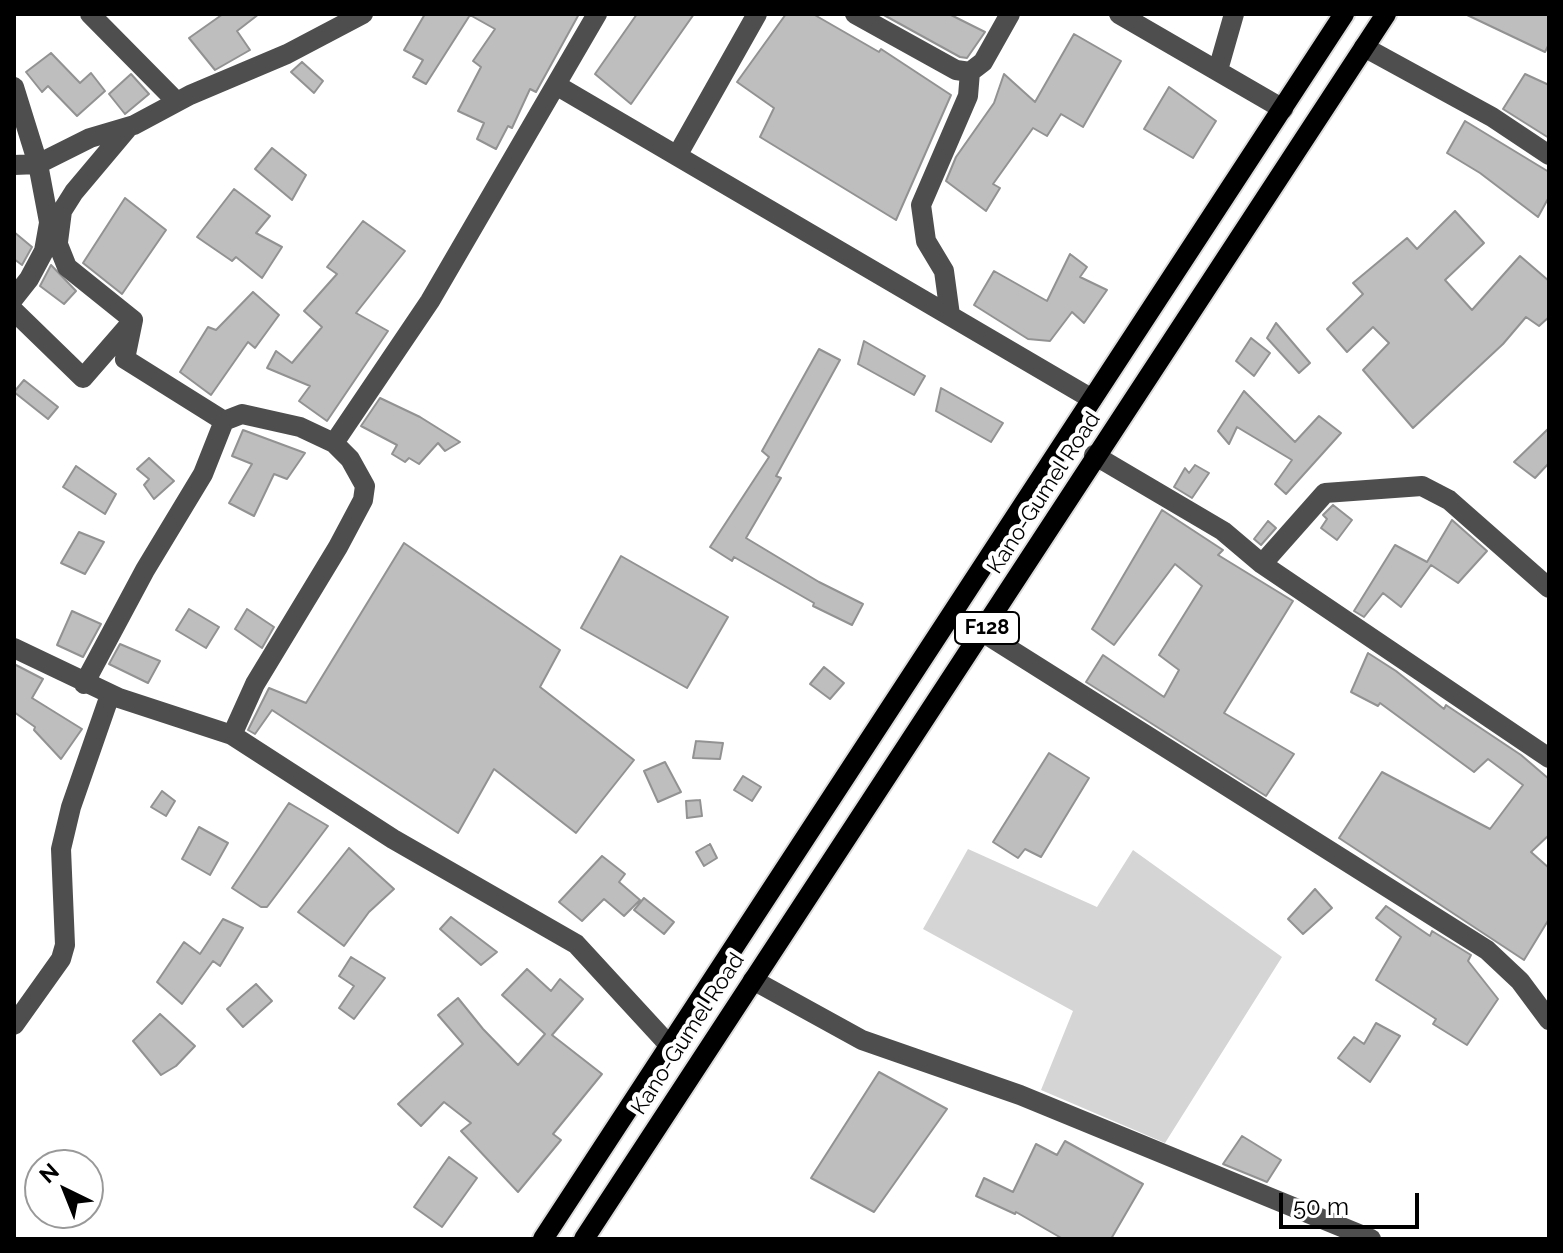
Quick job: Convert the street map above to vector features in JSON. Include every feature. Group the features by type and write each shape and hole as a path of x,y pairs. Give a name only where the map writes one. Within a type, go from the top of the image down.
{"main road":[{"name":"Kano-Gumel Road","path":"543,1239 863,748 955,614 1344,14"},
{"name":"Kano-Gumel Road","path":"584,1239 984,633 1094,455 1203,298 1386,14"}],"street":[{"path":"90,14 177,102"},
{"path":"14,165 38,164 90,138 130,126 287,54 363,14"},
{"path":"334,443 430,301 597,14"},
{"path":"678,154 757,14"},
{"path":"855,14 956,70 970,72 983,62 1010,14"},
{"path":"1119,14 1283,109"},
{"path":"1218,70 1234,14"},
{"path":"1364,47 1492,117 1549,155"},
{"path":"950,315 944,271 926,241 921,205 968,96 970,72"},
{"path":"556,85 1092,399"},
{"path":"14,87 38,164 49,222 67,267 133,320"},
{"path":"58,244 62,211 74,192 130,126"},
{"path":"14,298 29,279 44,251 49,222"},
{"path":"14,311 83,378 133,320"},
{"path":"133,320 125,359 224,421"},
{"path":"84,684 145,570 203,474 224,421 242,414 300,427 334,443 363,480 361,505 255,684 232,735"},
{"path":"1094,455 1223,531 1262,564 1549,758"},
{"path":"1262,564 1325,493 1422,486 1449,500 1546,580"},
{"path":"984,633 1487,950 1520,981 1549,1020"},
{"path":"14,648 110,695 232,735 393,839 576,944 669,1045"},
{"path":"14,1025 61,959 65,945 61,849 71,807 110,695"},
{"path":"753,980 862,1040 1020,1095 1371,1239"}],"shaded area":[{"path":"968,849 1097,907 1133,850 1282,957 1165,1143 1041,1090 1073,1011 923,929"}],"building":[{"path":"223,14 259,14 237,31 250,50 215,70 189,38"},
{"path":"425,14 579,14 536,92 530,89 512,128 508,126 496,149 477,139 484,123 458,111 481,67 473,61 495,29 470,15 426,84 413,77 423,60 404,50"},
{"path":"637,14 694,14 631,104 595,74"},
{"path":"786,14 813,14 879,52 881,49 951,95 896,220 760,137 774,108 737,82"},
{"path":"882,14 949,14 985,32 967,58 960,57"},
{"path":"1465,14 1549,14 1549,44 1545,52"},
{"path":"1074,34 1121,61 1083,127 1061,114 1047,136 1033,128 993,184 1000,188 986,211 946,181 956,157 994,103 1004,74 1035,102"},
{"path":"51,53 80,83 91,73 105,91 77,116 48,86 42,92 26,72"},
{"path":"302,62 323,81 314,93 291,72"},
{"path":"131,74 149,94 125,114 109,94"},
{"path":"1525,74 1549,85 1549,138 1503,109"},
{"path":"1169,87 1216,121 1193,158 1144,129"},
{"path":"1465,121 1549,172 1549,197 1538,217 1480,173 1447,153"},
{"path":"272,148 306,175 292,200 255,169"},
{"path":"234,189 270,216 256,233 282,247 262,278 236,257 232,261 197,237"},
{"path":"125,198 166,230 122,294 83,263"},
{"path":"1455,211 1484,243 1445,280 1472,310 1520,256 1549,281 1549,317 1539,326 1526,317 1503,344 1413,428 1363,370 1389,343 1373,327 1347,352 1327,329 1363,294 1353,283 1407,238 1417,249"},
{"path":"363,221 405,251 356,313 388,331 327,421 299,401 310,386 267,368 276,351 292,363 322,327 304,311 337,274 327,267"},
{"path":"14,232 32,247 22,265 14,259"},
{"path":"1070,254 1087,267 1080,277 1107,290 1084,323 1072,312 1050,341 1028,339 974,305 994,271 1047,301"},
{"path":"51,265 76,291 64,304 40,286"},
{"path":"253,292 279,315 255,348 248,342 211,395 180,372 208,327 216,330"},
{"path":"1276,323 1310,363 1299,373 1267,338"},
{"path":"1251,338 1270,353 1254,376 1236,361"},
{"path":"864,341 925,376 914,395 858,364"},
{"path":"819,349 840,360 776,476 781,478 746,538 819,582 863,604 852,625 813,606 814,603 734,557 732,561 710,547 769,457 762,451"},
{"path":"24,380 58,407 48,419 14,392"},
{"path":"941,388 1003,423 991,442 936,411"},
{"path":"1244,391 1295,442 1319,416 1341,433 1286,494 1275,484 1292,460 1237,427 1229,444 1218,431"},
{"path":"380,398 420,417 460,442 445,451 438,443 419,464 409,458 405,462 392,454 397,445 361,426"},
{"path":"1549,428 1549,463 1535,478 1514,462"},
{"path":"243,430 305,453 287,479 274,474 254,516 229,503 252,464 232,456"},
{"path":"149,458 174,481 154,499 144,485 149,479 137,469"},
{"path":"1195,465 1209,473 1192,498 1174,487 1185,468 1189,473"},
{"path":"76,466 116,494 105,514 63,487"},
{"path":"1333,505 1352,520 1337,540 1321,528 1327,519 1323,515"},
{"path":"1162,510 1223,550 1218,555 1293,601 1224,713 1294,754 1266,796 1086,682 1103,655 1164,697 1179,670 1159,655 1202,586 1175,564 1114,645 1092,629"},
{"path":"1452,520 1487,551 1458,583 1431,565 1401,607 1383,593 1364,617 1354,611 1395,545 1427,562"},
{"path":"1268,521 1276,528 1261,545 1254,539"},
{"path":"79,532 104,542 85,574 61,563"},
{"path":"404,543 560,650 540,687 634,760 576,833 494,769 458,833 272,710 255,734 248,730 269,688 306,703"},
{"path":"621,556 728,617 687,688 581,628"},
{"path":"189,609 219,627 206,648 176,630"},
{"path":"247,609 274,627 262,648 235,629"},
{"path":"72,611 101,624 83,657 57,645"},
{"path":"120,644 160,661 148,683 109,664"},
{"path":"1368,653 1444,709 1446,705 1521,755 1549,779 1549,835 1531,852 1549,868 1549,919 1524,960 1339,838 1382,772 1490,829 1523,785 1488,759 1474,772 1380,703 1378,706 1351,692"},
{"path":"14,664 43,679 32,698 82,729 61,759 34,730 35,727 14,712"},
{"path":"824,667 844,683 830,699 810,684"},
{"path":"696,741 723,743 720,759 693,758"},
{"path":"1049,753 1089,778 1041,857 1025,849 1018,858 993,842"},
{"path":"665,762 681,792 658,802 644,771"},
{"path":"743,776 761,787 752,801 734,790"},
{"path":"162,791 175,801 166,816 151,807"},
{"path":"700,800 702,816 687,818 686,801"},
{"path":"289,803 328,826 267,907 261,907 232,888"},
{"path":"199,827 228,843 210,875 182,859"},
{"path":"710,844 717,858 704,866 696,852"},
{"path":"349,848 394,889 369,912 344,946 298,912"},
{"path":"602,856 625,874 619,882 640,900 624,916 604,899 582,921 559,902"},
{"path":"1315,889 1332,908 1303,934 1288,919"},
{"path":"644,898 674,922 664,934 634,910"},
{"path":"1386,906 1430,936 1432,931 1471,955 1468,961 1498,999 1467,1045 1433,1024 1436,1019 1376,980 1401,937 1376,918"},
{"path":"451,917 497,952 481,965 440,929"},
{"path":"223,919 243,928 220,966 213,961 182,1004 157,982 184,942 200,954"},
{"path":"351,957 385,978 354,1019 339,1008 354,986 339,976"},
{"path":"527,969 551,991 560,979 583,999 552,1035 602,1074 553,1134 561,1140 518,1192 461,1131 471,1123 444,1102 421,1126 398,1104 463,1044 438,1015 458,998 518,1065 545,1034 502,995"},
{"path":"256,984 272,1001 243,1027 227,1009"},
{"path":"160,1014 195,1046 176,1066 161,1075 133,1041"},
{"path":"1376,1023 1400,1036 1370,1082 1338,1058 1354,1037 1364,1044"},
{"path":"879,1072 947,1109 874,1212 811,1178"},
{"path":"1242,1136 1281,1160 1267,1182 1223,1164"},
{"path":"1065,1141 1143,1184 1111,1239 1063,1239 1016,1212 976,1196 984,1178 1013,1192 1036,1144 1057,1155"},
{"path":"449,1157 477,1178 442,1227 414,1207"}]}
